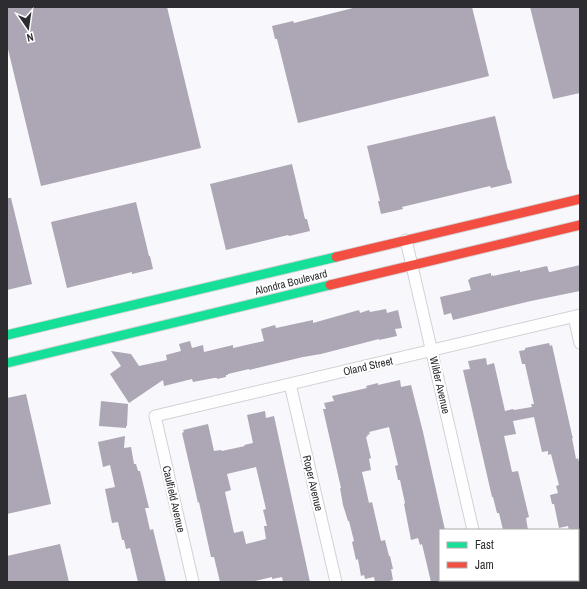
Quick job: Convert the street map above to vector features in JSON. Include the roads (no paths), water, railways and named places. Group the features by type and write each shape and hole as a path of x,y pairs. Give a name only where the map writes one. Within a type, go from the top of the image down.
{"main road":[{"name":"Alondra Boulevard","path":"7,335 580,199"},
{"name":"Alondra Boulevard","path":"7,363 580,225"}],"street":[{"name":"Wilder Avenue","path":"406,240 473,529"},
{"name":"Oland Street","path":"155,416 577,316"},
{"path":"577,316 580,343"},
{"name":"Roper Avenue","path":"290,384 336,582"},
{"name":"Caulfield Avenue","path":"155,416 193,582"}]}
